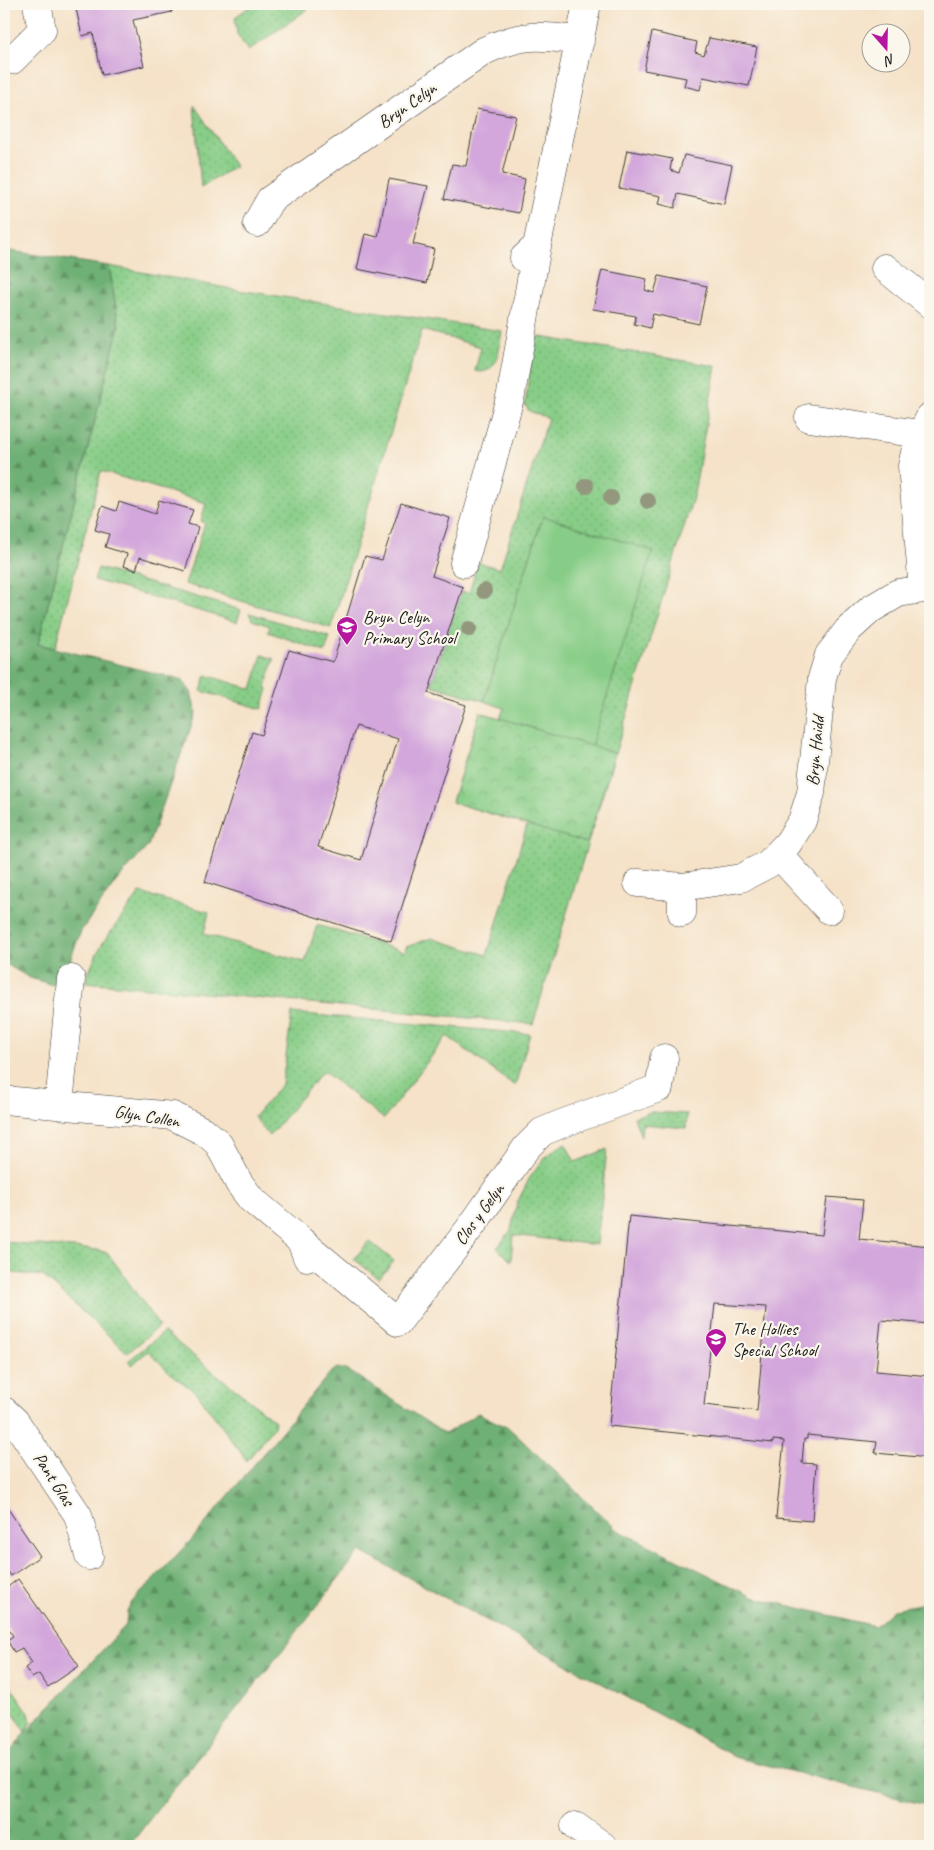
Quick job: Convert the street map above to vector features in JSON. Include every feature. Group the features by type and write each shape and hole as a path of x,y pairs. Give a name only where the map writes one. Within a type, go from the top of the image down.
{"street":[{"path":"12,60 42,30 37,4"},
{"path":"464,563 511,394 529,253 587,4"},
{"name":"Bryn Celyn","path":"257,223 270,200 484,51 505,41 527,36 548,36 580,40"},
{"path":"885,268 930,304"},
{"name":"Bryn Haidd","path":"638,883 682,900 742,878 768,864 788,844 802,821 811,793 822,678 829,655 848,630 871,609 898,593 927,588 912,466 914,450 925,426 809,418"},
{"path":"778,854 829,910"},
{"path":"58,1105 71,979"},
{"name":"Clos y Gelyn","path":"306,1253 398,1322 473,1224 526,1148 542,1132 659,1088 664,1058"},
{"name":"Glyn Collen","path":"4,1100 173,1116 188,1122 205,1132 218,1143 239,1183 251,1199 306,1253"},
{"name":"Pant Glas","path":"4,1411 15,1421 78,1515 89,1556"},
{"path":"574,1826 603,1846"}],"green space":[{"path":"254,4 315,4 248,51 237,34 235,17"},
{"path":"194,105 235,166 201,188"},
{"path":"4,250 109,266 119,326 38,644 182,680 191,692 196,713 148,846 115,883 81,931 63,979 53,985 30,978 4,963"},
{"path":"109,266 232,289 502,331 496,359 489,370 483,372 475,371 481,347 422,330 331,628 185,584 205,523 201,521 206,503 101,471 55,648 38,644 119,326"},
{"path":"535,336 716,366 694,494 533,1024 85,982 97,953 106,938 140,893 209,912 204,934 305,962 317,925 405,952 406,947 431,938 487,955 527,825 452,802 480,712 591,746 543,516 484,701 431,685 461,591 469,593 478,562 500,569 548,418 529,411 525,405"},
{"path":"543,516 653,551 591,746 500,718 504,708 484,701"},
{"path":"98,568 241,610 237,622 94,580"},
{"path":"249,613 330,637 325,652 268,632 270,626 252,620"},
{"path":"262,655 274,659 262,709 201,691 206,675 252,689"},
{"path":"480,712 615,753 587,843 452,802"},
{"path":"292,1013 530,1034 515,1086 447,1036 384,1119 323,1071 269,1136 254,1117 282,1084"},
{"path":"650,1112 687,1114 686,1128 642,1124 641,1137 634,1117"},
{"path":"565,1143 575,1162 607,1149 597,1245 513,1235 511,1261 497,1248 511,1230 517,1203 529,1179 545,1157"},
{"path":"369,1241 394,1261 379,1279 354,1259"},
{"path":"4,1242 97,1250 108,1253 159,1326 128,1353 43,1276 4,1272"},
{"path":"164,1332 275,1421 274,1426 247,1461 197,1393 172,1375 148,1351 132,1365 128,1361"},
{"path":"337,1368 349,1371 445,1434 478,1413 510,1429 616,1529 753,1597 875,1626 894,1609 930,1602 930,1806 738,1758 360,1551 129,1846 4,1846 4,1760 26,1732 126,1625 127,1612 132,1602 195,1536 329,1374"},
{"path":"4,1676 29,1713 31,1721 26,1732 4,1700"}],"building":[{"path":"75,4 170,4 172,12 133,20 144,66 102,75 93,33 82,36"},
{"path":"652,32 697,42 695,52 704,55 709,38 757,47 749,86 703,77 700,90 684,86 686,78 644,70"},
{"path":"477,109 516,116 502,174 525,179 519,213 444,199 452,164 466,166"},
{"path":"627,150 672,159 670,170 679,173 684,155 732,165 724,204 678,194 675,208 659,204 661,196 619,188"},
{"path":"389,179 428,186 413,244 434,249 427,283 357,269 365,234 378,237"},
{"path":"602,270 647,279 645,290 654,293 659,276 707,286 699,324 653,314 650,328 634,324 636,316 593,309"},
{"path":"159,500 193,510 188,524 198,527 185,571 140,557 136,570 123,566 127,554 105,547 109,534 95,530 102,506 116,511 119,502 155,514"},
{"path":"401,503 450,518 432,576 463,587 428,693 466,705 391,941 205,882 252,732 262,735 289,650 333,662 365,556 382,560","holes":["356,726 398,739 361,860 318,847"]},
{"path":"827,1197 863,1200 859,1239 930,1246 930,1324 881,1320 876,1371 930,1376 930,1458 875,1453 877,1442 807,1435 807,1439 804,1439 802,1463 816,1464 812,1521 776,1518 784,1441 773,1440 773,1443 609,1426 629,1216 822,1235","holes":["715,1304 766,1307 757,1411 704,1405"]},
{"path":"4,1503 40,1556 11,1576 4,1566"},
{"path":"18,1579 79,1666 48,1687 39,1674 32,1678 25,1668 32,1663 22,1648 14,1652 7,1640 13,1636 4,1621 4,1590"}],"place":[{"name":"Bryn Celyn Primary School","path":"347,646"},
{"name":"The Hollies Special School","path":"716,1358"}]}
